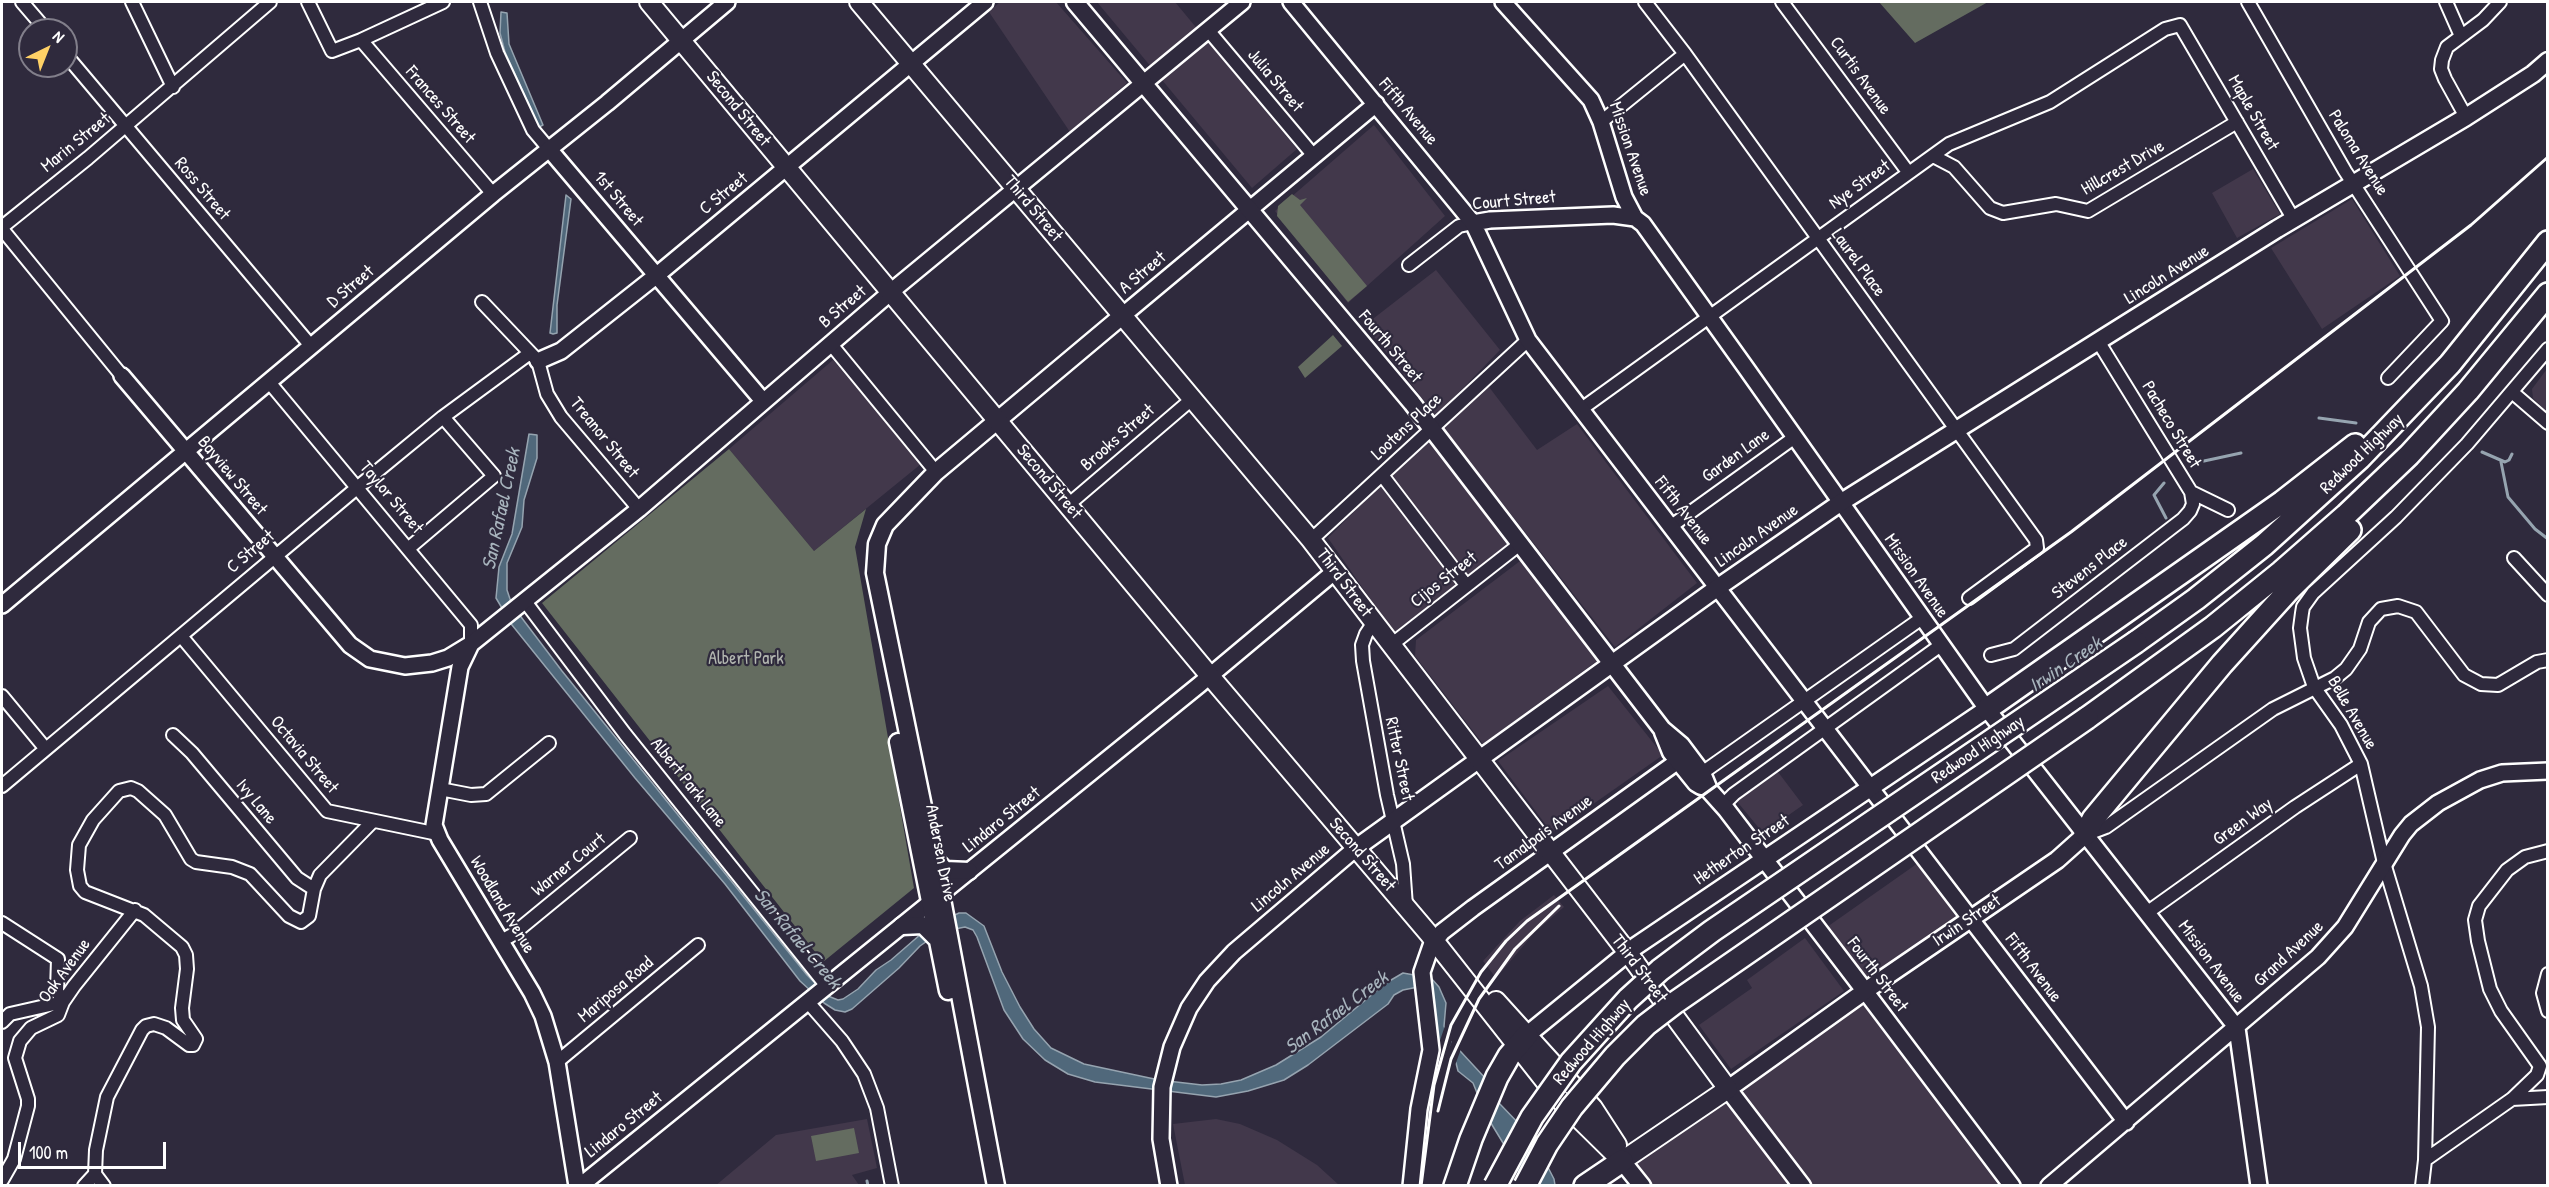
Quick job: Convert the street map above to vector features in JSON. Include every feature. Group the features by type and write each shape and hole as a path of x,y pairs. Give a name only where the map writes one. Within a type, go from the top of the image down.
{"highway":[{"name":"Redwood Highway","path":"1495,1185 1532,1117 1571,1062 1598,1030 1652,977 1695,944 2136,642 2196,599 2296,517 2360,458 2421,396 2478,331 2547,242"},
{"name":"Redwood Highway","path":"1525,1185 1547,1144 1572,1107 1614,1056 1646,1025 2187,647 2281,572 2354,508 2439,424 2489,367 2547,294"},
{"path":"1988,709 2282,502 2421,396"},
{"path":"2085,835 2093,819 2222,664 2296,584 2370,511 2439,424"},
{"path":"1455,1185 1478,1120 1495,1081 1504,1063 1522,1040"},
{"path":"1585,1185 1622,1161"}],"main road":[{"name":"Second Street","path":"649,2 1209,676 1452,962 1477,978 1522,1040 1602,1119 1616,1142 1622,1161 1642,1185"},
{"name":"Third Street","path":"859,2 1311,540 1628,953 1802,1185"},
{"name":"Fourth Street","path":"1075,2 1432,428 1662,729 1681,745 1702,773 1709,790"},
{"name":"Lincoln Avenue","path":"1356,848 1717,588 1840,503 2294,220 2466,117 2533,74 2547,61"},
{"name":"A Street","path":"877,531 901,496 936,472 1122,316"},
{"name":"Andersen Drive","path":"877,531 875,573 933,858 935,916 947,961 988,1185"},
{"name":"Andersen Drive","path":"877,531 864,555 864,571 935,916 996,1185"},
{"name":"Hetherton Street","path":"1522,1040 1628,953 1763,858 1988,709"},
{"name":"Fourth Street","path":"1662,729 1671,752 1696,783 1709,790 1723,805 1865,991"},
{"name":"Irwin Street","path":"1622,1161 2057,860 2085,835"},
{"path":"933,858 945,870 969,871"},
{"path":"902,926 935,916"}],"street":[{"path":"22,2 36,18"},
{"path":"132,2 173,87"},
{"name":"Marin Street","path":"2,228 173,87 270,2"},
{"path":"308,2 332,51 443,2"},
{"name":"1st Street","path":"480,2 497,53 533,130 762,401"},
{"name":"D Street","path":"2,605 493,194 727,2"},
{"name":"C Street","path":"2,786 443,417 534,357 561,351 657,275 985,2"},
{"name":"B Street","path":"471,644 639,508 830,343 1242,2"},
{"name":"Fifth Avenue","path":"1291,2 1473,223 1528,340 2126,1122"},
{"name":"Mission Avenue","path":"1503,2 1591,99 1601,122 1624,197 1635,218 1642,224 1709,316 1988,709 2237,1028 2259,1185"},
{"name":"Laurel Place","path":"1645,2 1958,429 2036,540 2037,548 1969,598"},
{"name":"Curtis Avenue","path":"1782,2 1908,172"},
{"name":"Paloma Avenue","path":"2248,2 2345,171 2356,184 2442,321 2388,378"},
{"path":"2445,2 2461,36"},
{"path":"2466,117 2441,69 2442,60 2447,47 2483,20 2500,2"},
{"name":"Nye Street","path":"1580,410 1949,144 2050,102 2165,29 2180,25"},
{"name":"Maple Street","path":"2180,25 2294,220"},
{"name":"Julia Street","path":"1208,30 1314,156"},
{"name":"Frances Street","path":"361,40 493,194"},
{"path":"1601,122 1685,54"},
{"name":"Ross Street","path":"78,69 311,346"},
{"name":"A Street","path":"1122,316 1376,104"},
{"name":"Hillcrest Drive","path":"1933,156 1954,167 1990,208 2003,213 2056,204 2088,212 2237,122"},
{"name":"Court Street","path":"1409,265 1459,226 1473,223 1490,220 1613,214 1635,218"},
{"name":"Bayview Street","path":"2,228 122,375 350,645 370,659 408,666 448,658 471,644"},
{"name":"Treanor Street","path":"482,302 534,357 547,394 561,417 639,508"},
{"name":"Lootens Place","path":"1311,540 1528,340"},
{"name":"Pacheco Street","path":"2098,341 2191,492 2228,510"},
{"path":"830,343 936,472"},
{"name":"Belle Avenue","path":"2422,1185 2425,1160 2428,1027 2421,986 2384,863 2361,764 2341,725 2314,687 2304,658 2300,627 2303,607 2307,600 2422,491 2487,422 2547,349"},
{"name":"Taylor Street","path":"269,382 471,625 471,644"},
{"path":"2512,392 2547,423"},
{"name":"Brooks Street","path":"1068,505 1192,399"},
{"path":"409,548 494,476 443,417"},
{"name":"Garden Lane","path":"1670,527 1795,437"},
{"path":"1382,475 1466,585"},
{"name":"Stevens Place","path":"1991,655 2014,649 2183,519 2190,512 2193,504 2191,492"},
{"name":"Cijos Street","path":"1391,645 1520,544"},
{"path":"2514,558 2547,595"},
{"name":"Lindaro Street","path":"578,1185 902,926 935,916 969,871 1334,572"},
{"name":"Albert Park Lane","path":"525,600 817,993 842,1041 864,1074 877,1108 892,1185"},
{"name":"Irwin Street","path":"2085,835 2106,827 2273,709 2335,678 2356,658 2369,622 2381,609 2398,606 2416,612 2464,675 2481,684 2498,685 2537,662 2547,660"},
{"path":"1702,773 1922,618"},
{"name":"Ritter Street","path":"1374,622 1362,645 1363,661 1404,871 1406,906"},
{"name":"Octavia Street","path":"181,636 327,811 438,834"},
{"name":"Woodland Avenue","path":"471,644 460,667 434,820 438,834 537,1003 557,1062 578,1185"},
{"path":"1723,805 1734,794 1941,645"},
{"path":"2,696 45,748"},
{"name":"Ivy Lane","path":"173,735 192,753 297,878 314,889"},
{"path":"440,789 471,795 486,794 549,743"},
{"name":"Tamalpais Avenue","path":"1435,940 1473,908 1678,761"},
{"name":"Green Way","path":"2148,912 2295,807 2361,764"},
{"name":"Grand Avenue","path":"2049,1185 2319,957 2345,927 2402,834 2411,824 2458,790 2502,773 2547,771"},
{"path":"104,1185 95,1174 96,1150 107,1097 142,1030 150,1024 160,1025 184,1042 193,1045 196,1039 183,1020 182,1008 188,969 186,955 171,937 135,910 85,892 77,880 79,845 87,827 119,791 124,789 138,791 158,807 174,828 191,859 196,862 231,867 250,874 289,916 301,922 309,916 314,889 327,866 373,821"},
{"name":"Warner Court","path":"501,941 512,935 630,838"},
{"name":"Lincoln Avenue","path":"1168,1185 1161,1139 1161,1096 1166,1069 1185,1017 1215,972 1243,944 1356,848"},
{"path":"2425,1160 2512,1099 2537,1075 2540,1066 2501,1011 2490,989 2475,920 2479,906 2507,870 2524,857 2547,851"},
{"name":"Oak Avenue","path":"2,1180 14,1159 28,1106 15,1059 16,1049 31,1028 58,1015 63,1002 135,910"},
{"path":"2,923 58,959 57,991 63,1002 10,1014 2,1022"},
{"path":"1411,1185 1421,1101 1431,1050 1422,969 1435,940"},
{"name":"Mariposa Road","path":"557,1062 698,945"},
{"path":"2547,974 2543,993 2547,1011"},
{"name":"Fourth Street","path":"1865,991 2012,1185"},
{"path":"2512,1099 2547,1097"},
{"path":"84,1185 95,1174"}],"shaded area":[{"path":"1000,2 1056,2 1127,83 1070,132 989,12"},
{"path":"1097,2 1175,2 1297,149 1252,188"},
{"path":"1374,125 1445,216 1348,303 1275,211"},
{"path":"2253,169 2280,214 2237,238 2212,193"},
{"path":"2352,199 2400,276 2322,329 2271,248"},
{"path":"1436,270 1500,350 1436,416 1365,325"},
{"path":"833,360 921,464 814,551 729,449"},
{"path":"2547,369 2547,412 2533,398 2532,389"},
{"path":"1486,383 1537,450 1577,424 1697,583 1615,647 1441,425"},
{"path":"1428,437 1508,546 1394,633 1328,538"},
{"path":"1520,561 1597,661 1483,744 1415,656 1416,640"},
{"path":"1608,686 1663,755 1552,833 1498,761"},
{"path":"1775,768 1803,805 1763,833 1735,799"},
{"path":"1918,863 1956,917 1867,980 1827,927"},
{"path":"1554,895 1564,907 1535,932 1496,978 1483,961 1520,921"},
{"path":"1805,938 1844,991 1731,1069 1699,1025 1752,988 1747,980"},
{"path":"1866,1000 2018,1185 1644,1185 1626,1163"},
{"path":"867,1119 877,1168 852,1175 859,1185 715,1186 776,1135"},
{"path":"1216,1119 1240,1124 1277,1140 1317,1165 1339,1185 1185,1185 1173,1124"}],"green space":[{"path":"1879,2 1988,2 1915,43"},
{"path":"1292,194 1300,200 1307,198 1300,205 1367,286 1348,302 1277,216 1278,206"},
{"path":"1333,335 1342,346 1305,378 1298,367"},
{"name":"Albert Park","path":"729,449 814,551 866,509 855,547 914,888 823,962 542,603"},
{"path":"854,1128 859,1153 816,1161 811,1136"}],"water":[{"path":"501,12 507,13 509,44 543,125 539,127 505,52 500,33"},
{"path":"566,195 571,199 557,305 557,333 553,334 550,333"},
{"path":"529,434 537,435 537,458 524,500 522,527 507,563 507,590 512,605 562,671 807,975 828,996 838,1000 843,999 858,989 876,970 929,927 959,913 966,913 984,926 1002,972 1020,1007 1034,1029 1051,1048 1084,1064 1159,1080 1202,1085 1241,1080 1276,1065 1321,1037 1386,983 1403,973 1431,978 1439,987 1446,1003 1444,1026 1449,1039 1486,1079 1499,1103 1522,1127 1539,1150 1555,1185 1524,1185 1514,1161 1486,1115 1473,1083 1458,1071 1456,1063 1438,1041 1433,1013 1418,987 1403,990 1394,995 1388,1004 1308,1065 1284,1080 1248,1091 1216,1097 1095,1082 1068,1074 1045,1060 1023,1039 1004,1010 977,937 973,930 965,927 940,932 920,946 899,968 852,1009 845,1012 835,1010 824,1003 800,981 725,884 635,778 512,625 496,598 499,567 512,534"}],"pier":[{"path":"1446,1023 1453,1038 1448,1051 1453,1039 1461,1049 1454,1068 1438,1046"}],"waterway":[{"name":"Irwin Creek","path":"2319,418 2356,423"},
{"name":"Irwin Creek","path":"2482,452 2505,462 2512,454"},
{"name":"Irwin Creek","path":"2204,461 2241,453"},
{"path":"2501,462 2508,497 2535,529 2548,539"},
{"name":"Irwin Creek","path":"2164,483 2154,495 2166,518"},
{"path":"867,1181 868,1186"}],"railway":[{"path":"1421,1186 1434,1085 1451,1025 1481,972 1506,941 1527,921 2071,532 2471,225 2548,157"},
{"path":"1438,1111 1451,1059 1479,999 1515,949 1559,906"}],"water label":[{"name":"San Rafael Creek","path":"502,509"},
{"name":"San Rafael Creek","path":"797,939"},
{"name":"San Rafael Creek","path":"1337,1013"}]}
